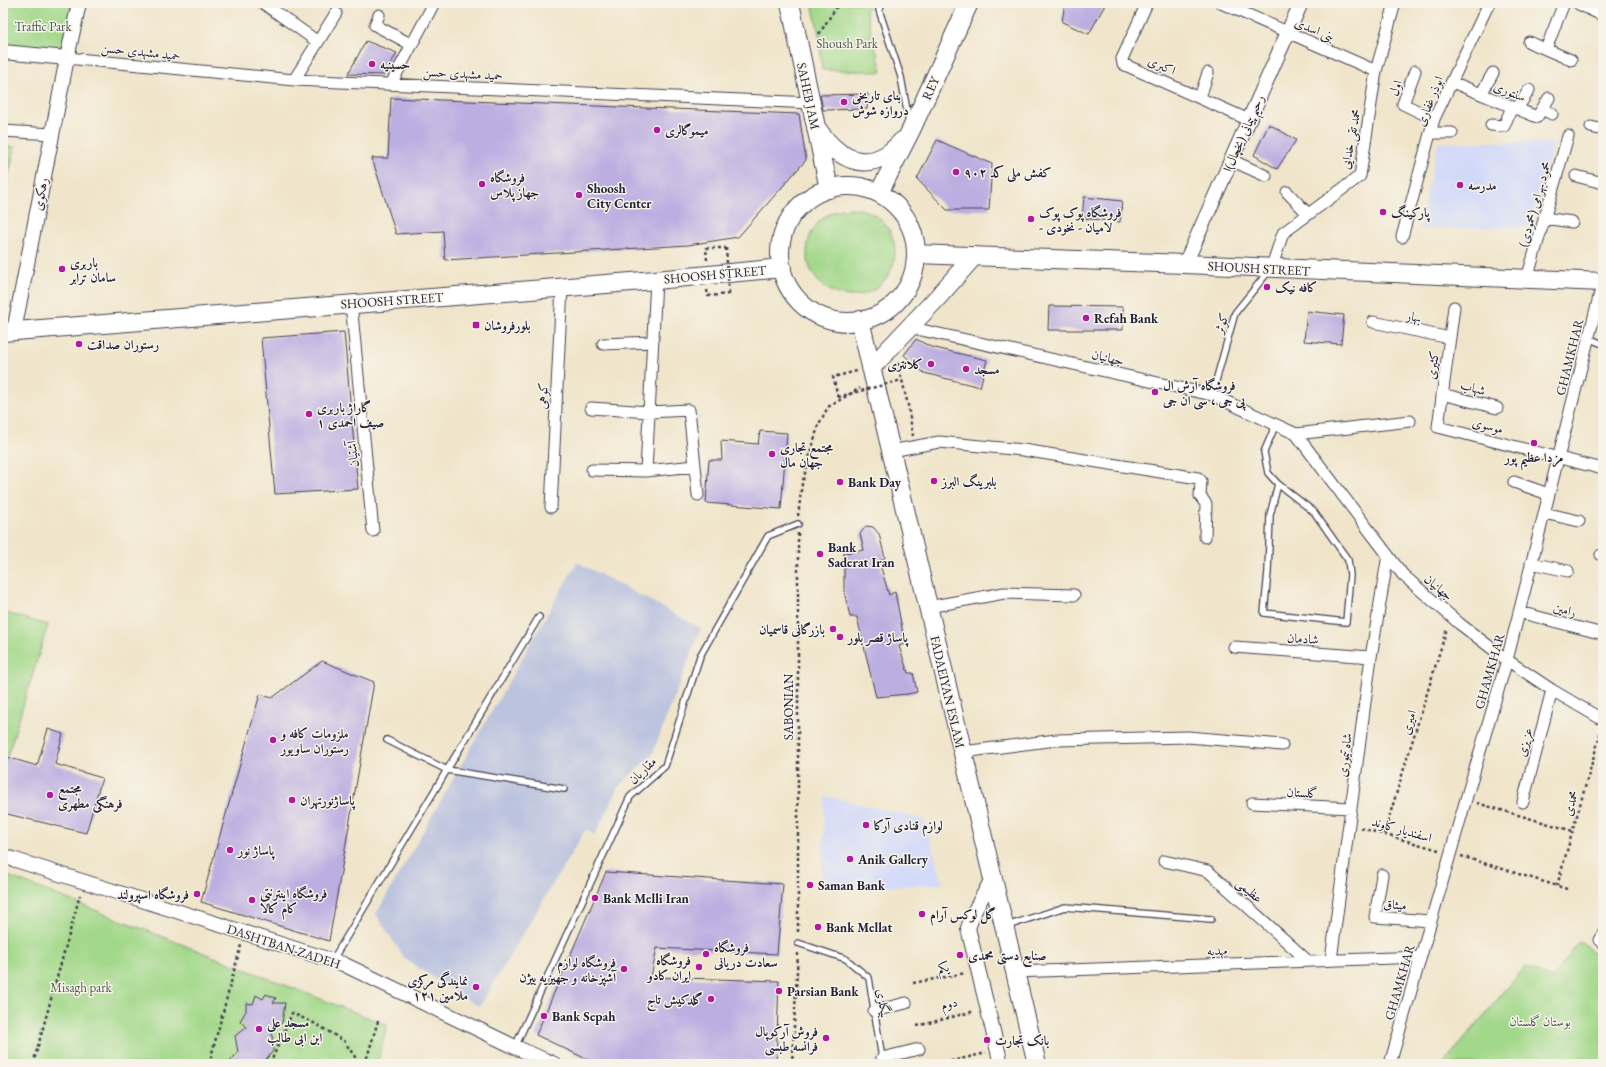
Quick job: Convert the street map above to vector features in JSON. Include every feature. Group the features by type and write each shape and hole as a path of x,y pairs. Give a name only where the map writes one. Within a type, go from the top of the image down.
{"main road":[{"name":"SAHEB JAM","path":"790,3 829,189"},
{"name":"REY","path":"879,193 911,130 968,3"},
{"path":"816,126 832,147 842,155 853,160 866,161 879,159 899,144 911,130"},
{"path":"846,186 863,187 879,193 893,203 904,215 912,231 916,254 910,281 902,295 889,308 874,316 860,320 841,321 824,317 809,309 797,298 787,284 782,268 780,251 783,235 790,219 800,206 809,199 829,189 846,186"},
{"name":"SHOUSH STREET","path":"916,254 1603,282"},
{"path":"873,374 908,327 938,298 974,256"},
{"name":"SHOOSH STREET","path":"8,331 656,280 782,268"},
{"name":"FADAEIYAN ESLAM","path":"860,320 1037,1064"}],"street":[{"name":"رهکوی","path":"8,331 52,134 79,3"},
{"path":"263,3 318,42"},
{"path":"390,84 434,3"},
{"name":"اکبری","path":"1147,3 1122,62 1249,120"},
{"name":"بنی اسدی","path":"1221,3 1376,71"},
{"name":"رحیم پیمانی (یخچال)ا","path":"1185,264 1301,3"},
{"name":"محمد تقی خدایی","path":"1271,269 1283,234 1360,176 1376,71 1395,3"},
{"name":"ابوذر غفاری","path":"1402,237 1434,119 1489,3"},
{"path":"1546,49 1564,3"},
{"path":"1580,3 1603,14"},
{"path":"294,80 336,13"},
{"path":"379,15 375,25 412,45"},
{"path":"1529,42 1571,60"},
{"path":"3,52 67,58"},
{"name":"حمید مشهدی حسن","path":"67,58 294,80 811,103"},
{"name":"اول","path":"1415,71 1403,104 1434,119"},
{"path":"1200,97 1208,73"},
{"path":"1481,94 1493,73"},
{"name":"سنتوری","path":"1452,82 1537,117 1547,112 1549,98"},
{"path":"1491,125 1504,126 1515,108 1529,90"},
{"path":"1591,126 1603,130"},
{"path":"3,131 52,134"},
{"path":"1431,133 1452,133"},
{"name":"محمود بهرامی (محمودی)","path":"1527,279 1568,136"},
{"path":"1231,160 1266,176"},
{"path":"1576,176 1603,183"},
{"path":"1287,192 1308,214"},
{"path":"1544,218 1572,222"},
{"path":"646,471 656,280"},
{"name":"GHAMKHAR","path":"1390,1064 1507,660 1603,282"},
{"name":"کوهی","path":"550,507 562,287"},
{"name":"آشتیان","path":"351,303 374,531"},
{"name":"کثیری","path":"1438,427 1454,307"},
{"name":"بهار","path":"1373,322 1450,338"},
{"name":"جهانیان","path":"908,327 1212,395 1296,434 1403,575 1450,616 1507,660 1552,690 1603,720"},
{"path":"603,344 652,342"},
{"name":"شهاب","path":"1442,394 1496,408"},
{"path":"591,408 649,412 688,410 698,495"},
{"path":"1296,434 1410,421"},
{"name":"موسوی","path":"1438,427 1603,469"},
{"path":"891,451 939,442 1023,450 1198,478 1201,481 1200,496 1206,504 1205,537"},
{"path":"592,470 646,471 695,466"},
{"path":"1514,482 1548,494"},
{"path":"1544,513 1578,521"},
{"name":"شاه تیموری","path":"1331,960 1371,656 1388,555"},
{"path":"1531,563 1568,571"},
{"path":"928,606 1004,593 1074,595"},
{"name":"رامین","path":"1519,612 1603,634"},
{"name":"شادمان","path":"1234,647 1371,656"},
{"name":"عزیزی","path":"1523,802 1552,690"},
{"path":"963,752 1056,740 1172,737 1282,745"},
{"name":"گلستان","path":"1252,803 1351,808"},
{"name":"DASHTBAN-ZADEH","path":"3,856 332,961 350,968 515,1048 554,1064"},
{"name":"عظیمی","path":"1164,861 1208,871 1308,960"},
{"name":"میثاق","path":"1382,875 1375,917 1431,921"},
{"path":"993,877 974,912 968,928 1001,1064"},
{"name":"مهدیه","path":"1015,972 1420,957"},
{"path":"874,1011 906,1003"},
{"path":"883,1061 919,1049"}],"lane":[{"path":"882,3 880,10 901,77 911,130"},
{"name":"کوثر","path":"1212,395 1235,314 1271,269"},
{"path":"1588,338 1600,343"},
{"path":"1276,424 1264,452 1268,473 1278,484 1314,512 1348,560 1350,575 1346,622 1264,613 1268,572 1270,515 1278,484"},
{"name":"مقاریان","path":"515,1048 630,797 665,766 700,656 768,536 798,524"},
{"path":"332,961 539,617"},
{"path":"387,740 447,770 564,789"},
{"path":"1004,927 1065,907 1212,919"},
{"name":"بیگلری","path":"798,943 846,959 869,978 883,1061"}],"path":[{"path":"820,34 840,3"},
{"path":"707,260 706,248 726,248 729,294 708,296"},
{"path":"898,361 915,446"},
{"path":"873,374 833,376 838,397 902,380"},
{"name":"SABONIAN","path":"792,1064 798,943 798,524 802,484 818,426 828,407 873,374"},
{"name":"امیری","path":"1384,834 1450,616"},
{"name":"محمدی","path":"1557,886 1603,725"},
{"name":"اسفندیار کاوند","path":"1349,825 1451,853"},
{"path":"1451,853 1567,889"},
{"path":"33,1064 84,882"},
{"path":"209,1064 245,933"},
{"name":"یکم","path":"912,983 978,970"},
{"name":"دوم","path":"917,1026 987,1008"},
{"path":"270,1064 292,1013 316,1024 344,1041 360,1064"},
{"path":"365,1064 378,1022"},
{"path":"939,1064 998,1050"}],"shaded area":[{"path":"1438,143 1554,143 1528,227 1419,229"},
{"path":"577,562 701,628 652,755 620,785 595,835 586,829 479,1007 405,959 376,914"},
{"path":"825,796 924,819 943,884 821,890"}],"green space":[{"name":"Traffic Park","path":"3,3 73,3 63,51 3,46"},
{"name":"Shoush Park","path":"812,3 870,3 866,10 882,72 822,70 819,34"},
{"path":"3,146 15,147 3,201"},
{"path":"842,208 860,208 876,215 888,227 895,243 895,261 888,277 876,289 860,296 842,296 826,289 814,277 807,261 807,243 814,227 826,215"},
{"path":"3,612 48,625 3,770"},
{"name":"Misagh park","path":"3,874 387,1025 377,1064 3,1064"},
{"name":"بوستان گلستان","path":"1579,941 1603,960 1603,1064 1443,1064 1525,967 1552,979"}],"building":[{"path":"1065,3 1106,3 1089,34 1062,22"},
{"name":"حسینیه","path":"366,41 397,53 384,75 348,74"},
{"name":"بنای تاریخی دروازه شوش","path":"868,94 867,109 823,110 820,95"},
{"name":"Shoosh City Center","path":"391,98 799,114 806,160 738,237 688,245 445,260 443,231 396,234 372,158 388,158"},
{"path":"1269,124 1296,140 1277,169 1254,155"},
{"name":"کفش ملی کد ۹۰۲","path":"937,140 992,164 989,210 947,210 917,179"},
{"path":"1084,197 1122,201 1120,222 1082,218"},
{"name":"Refah Bank","path":"1049,306 1123,307 1123,330 1048,330"},
{"path":"1307,311 1344,315 1341,344 1304,341"},
{"name":"گاراژ باربری صیف احمدی ۱","path":"344,332 358,489 275,494 261,338"},
{"path":"916,339 931,347 987,360 980,387 924,373 904,355"},
{"path":"760,431 787,433 781,509 706,503 709,460 722,460 721,441 758,444"},
{"path":"866,526 873,527 879,534 885,558 879,561 889,595 895,592 905,644 899,646 908,673 913,673 917,692 876,697 857,617 850,617 844,591 844,553 864,550 860,534"},
{"name":"پاساژنورتهران","path":"322,661 374,682 329,941 201,902 260,694 272,698"},
{"name":"مجتمع فرهنگی مطهری","path":"48,729 63,734 55,764 102,778 86,833 3,813 3,773 7,757 37,766"},
{"path":"606,872 783,884 777,954 657,948 651,977 779,981 776,1064 597,1064 536,1035"},
{"name":"مسجد علی ابن ابی طالب","path":"266,994 276,998 273,1003 285,1003 282,1023 272,1031 273,1051 262,1064 228,1064 238,1052 235,1036 246,1027 240,1021 246,1011 246,1003 253,1004 256,995 263,999"}],"place":[{"name":"حسینیه","path":"372,64"},
{"name":"بنای تاریخی دروازه شوش","path":"844,102"},
{"name":"میموگالری","path":"657,130"},
{"name":"کفش ملی کد ۹۰۲","path":"956,172"},
{"name":"فروشگاه جهاز پلاس","path":"482,184"},
{"name":"مدرسه","path":"1460,185"},
{"name":"Shoosh City Center","path":"579,195"},
{"name":"پارکینگ","path":"1383,212"},
{"name":"فروشگاه پوک پوک - لاميان - نخودی","path":"1031,219"},
{"name":"باربری سامان ترابر","path":"62,269"},
{"name":"کافه نیک","path":"1267,287"},
{"name":"Refah Bank","path":"1086,318"},
{"name":"بلورفروشان","path":"476,325"},
{"name":"رستوران صداقت","path":"79,344"},
{"name":"کلانتری","path":"931,364"},
{"name":"مسجد","path":"966,369"},
{"name":"فروشگاه آرش ال پی جی ، سی ان جی","path":"1155,392"},
{"name":"گاراژ باربری صیف احمدی ۱","path":"309,414"},
{"name":"مزدا عظیم پور","path":"1534,443"},
{"name":"مجتمع تجاری جهان مال","path":"772,454"},
{"name":"بلبرینگ البرز","path":"934,481"},
{"name":"Bank Day","path":"840,482"},
{"name":"Bank Saderat Iran","path":"820,554"},
{"name":"بازرگانی قاسمیان","path":"833,629"},
{"name":"پاساژ قصر بلور","path":"840,637"},
{"name":"ملزومات کافه و رستوران ساویور","path":"273,740"},
{"name":"مجتمع فرهنگی مطهری","path":"50,795"},
{"name":"پاساژنورتهران","path":"292,800"},
{"name":"لوازم قنادی آرکا","path":"866,825"},
{"name":"پاساژ نور","path":"230,850"},
{"name":"Anik Gallery","path":"850,859"},
{"name":"Saman Bank","path":"810,885"},
{"name":"فروشگاه اسپرولند","path":"197,894"},
{"name":"Bank Melli Iran","path":"595,898"},
{"name":"فروشگاه اینترنتی کام کالا","path":"252,900"},
{"name":"گل لوکس آرام","path":"922,914"},
{"name":"Bank Mellat","path":"818,927"},
{"name":"فروشگاه سعادت دریانی","path":"706,954"},
{"name":"صنایع دستی محمدی","path":"960,955"},
{"name":"فروشگاه ایران کادو","path":"699,967"},
{"name":"فروشگاه لوازم آشپزخانه و جهیزیه بیژن","path":"624,969"},
{"name":"نمایندگی مرکزی ملامین ۱۲۱","path":"476,987"},
{"name":"Parsian Bank","path":"779,991"},
{"name":"گلدکیش تاج","path":"711,999"},
{"name":"Bank Sepah","path":"544,1016"},
{"name":"مسجد علی ابن ابی طالب","path":"259,1029"},
{"name":"فروش آرکوپال فرانسه طبسی","path":"826,1038"},
{"name":"بانک تجارت","path":"987,1040"}]}
